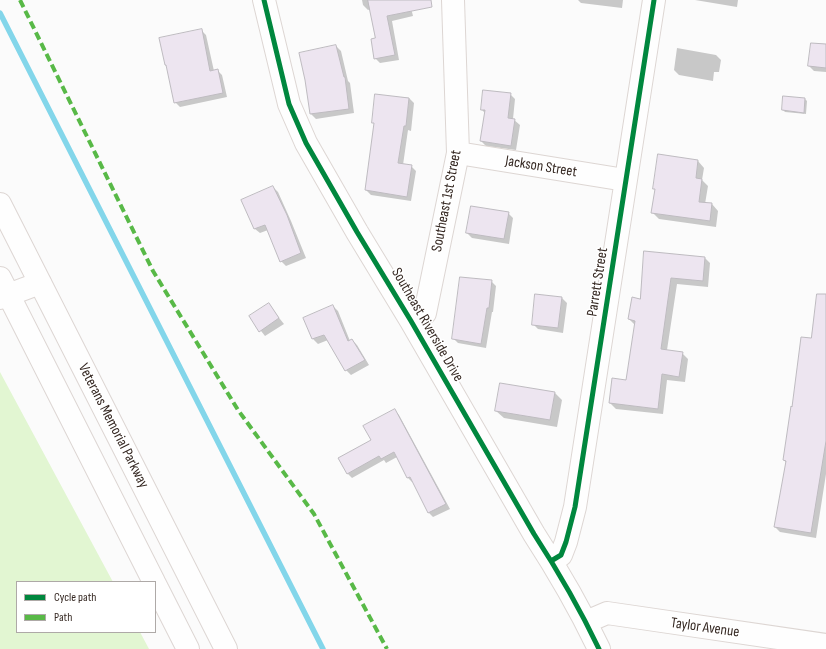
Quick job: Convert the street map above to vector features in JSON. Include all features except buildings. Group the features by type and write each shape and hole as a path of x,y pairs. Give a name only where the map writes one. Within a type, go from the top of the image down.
{"main road":[{"name":"Southeast Riverside Drive","path":"264,0 288,104 297,126 357,232 411,321 551,561 586,622 599,649"},
{"name":"Southeast 1st Street","path":"411,321 425,313 458,153 453,0"},
{"name":"Parrett Street","path":"551,561 561,555 575,507 654,0"},
{"name":"Jackson Street","path":"458,153 625,180"},
{"name":"Veterans Memorial Parkway","path":"0,204 226,649"},
{"path":"40,283 3,290 153,581"},
{"path":"156,587 188,649"},
{"name":"Taylor Avenue","path":"586,622 607,613 826,645"}],"green space":[{"path":"0,372 112,581 16,581 16,633 141,633 149,649 0,649"}],"waterway":[{"path":"0,13 323,649"}],"marked path":[{"path":"20,0 153,271 238,410 314,514 387,649"}],"cycle path":[{"path":"264,0 289,104 306,143 534,534 552,562 599,649"},
{"path":"551,561 561,555 575,507 654,0"}]}
